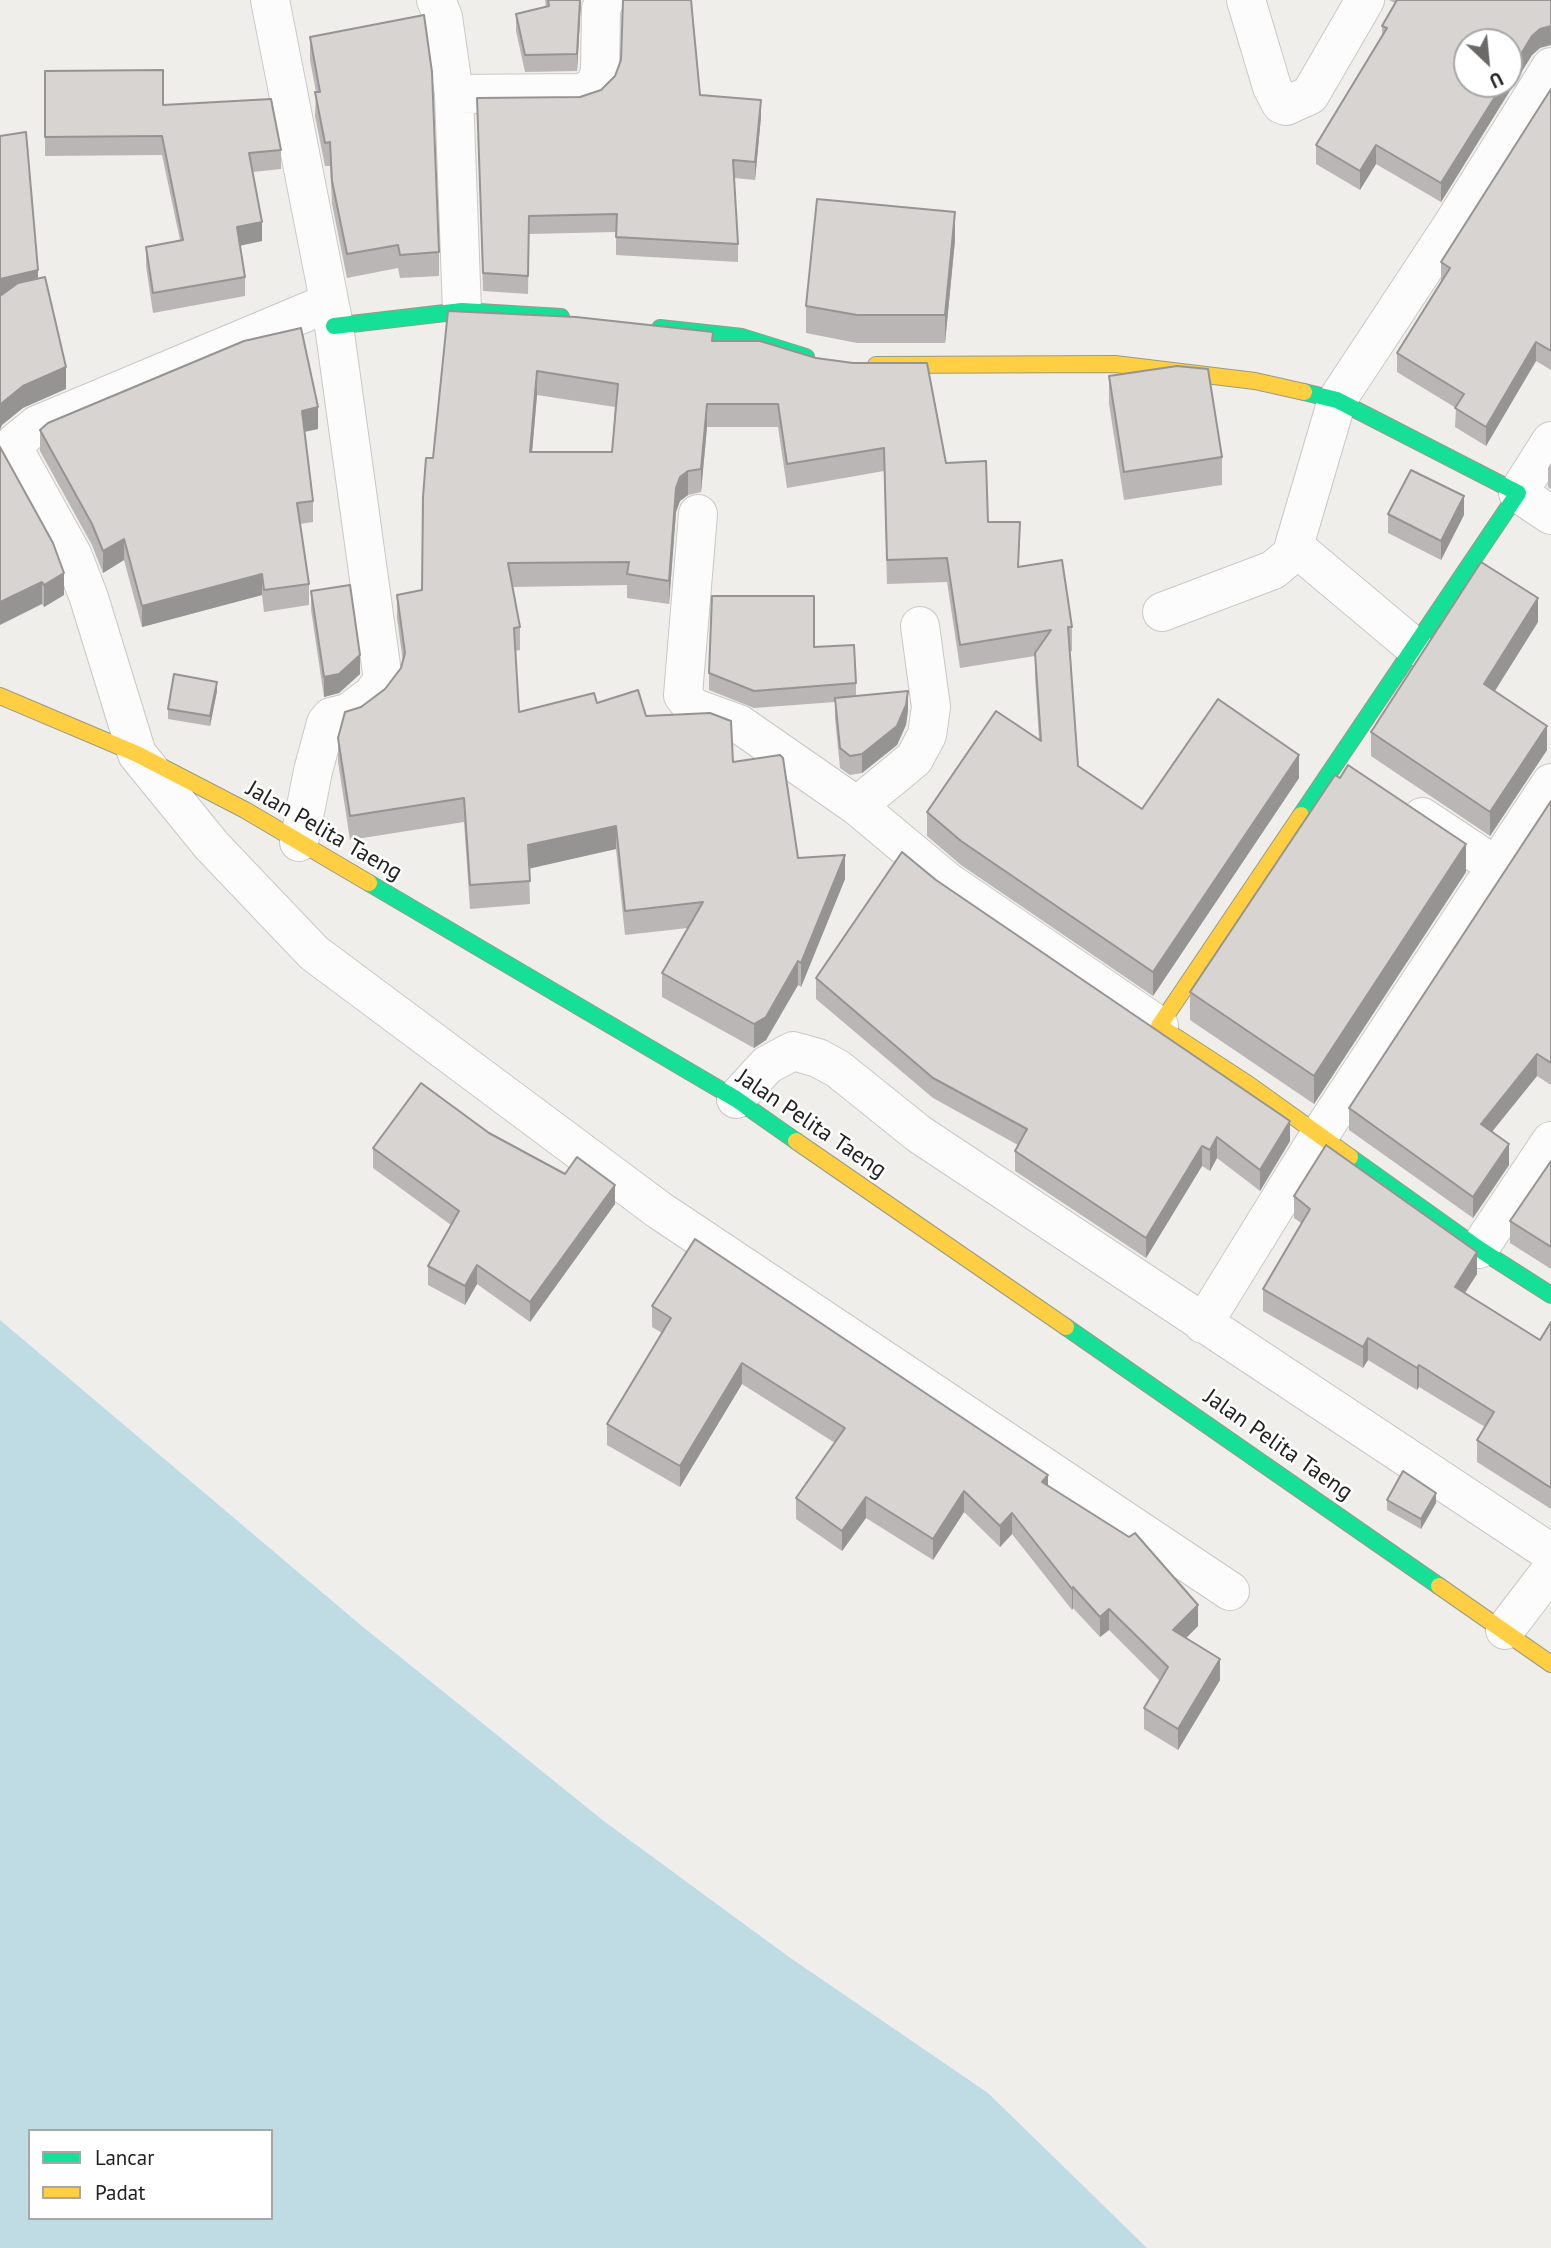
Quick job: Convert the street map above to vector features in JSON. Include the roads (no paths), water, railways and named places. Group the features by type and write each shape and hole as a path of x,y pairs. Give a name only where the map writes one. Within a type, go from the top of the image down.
{"street":[{"path":"270,0 331,314 383,680 372,695 348,713 331,717 326,723 299,842"},
{"path":"436,0 443,17 454,94 462,311"},
{"path":"454,94 579,93 589,90 595,86 600,71 601,9 605,0"},
{"path":"1246,0 1272,87 1286,106 1310,95 1366,0"},
{"path":"1162,612 1273,570 1292,554 1337,400 1451,227 1551,67"},
{"path":"578,319 462,311 331,314 37,425 16,442 16,455 77,566 137,754 212,846 314,953 659,1210 1230,1591"},
{"path":"646,326 742,337 822,361"},
{"path":"856,365 1115,364 1255,381 1337,400 1518,493 1551,515"},
{"path":"1159,1026 1551,441"},
{"path":"698,514 683,695 692,707 739,724 857,806 948,882 1248,1084 1479,1249 1551,1295"},
{"path":"1294,547 1413,646"},
{"path":"857,806 914,759 926,735 931,707 920,625"},
{"name":"Jalan Pelita Taeng","path":"0,696 137,754 299,842 736,1099 1551,1664"},
{"path":"1338,760 1496,866"},
{"path":"1203,1324 1319,1136 1551,783"},
{"path":"736,1099 767,1065 793,1051 818,1058 838,1069 919,1134 1551,1553"},
{"path":"1479,1249 1551,1141"},
{"path":"1505,1630 1551,1570"}],"water":[{"path":"0,1320 363,1627 605,1822 789,1957 988,2093 1147,2248 0,2248"}]}
